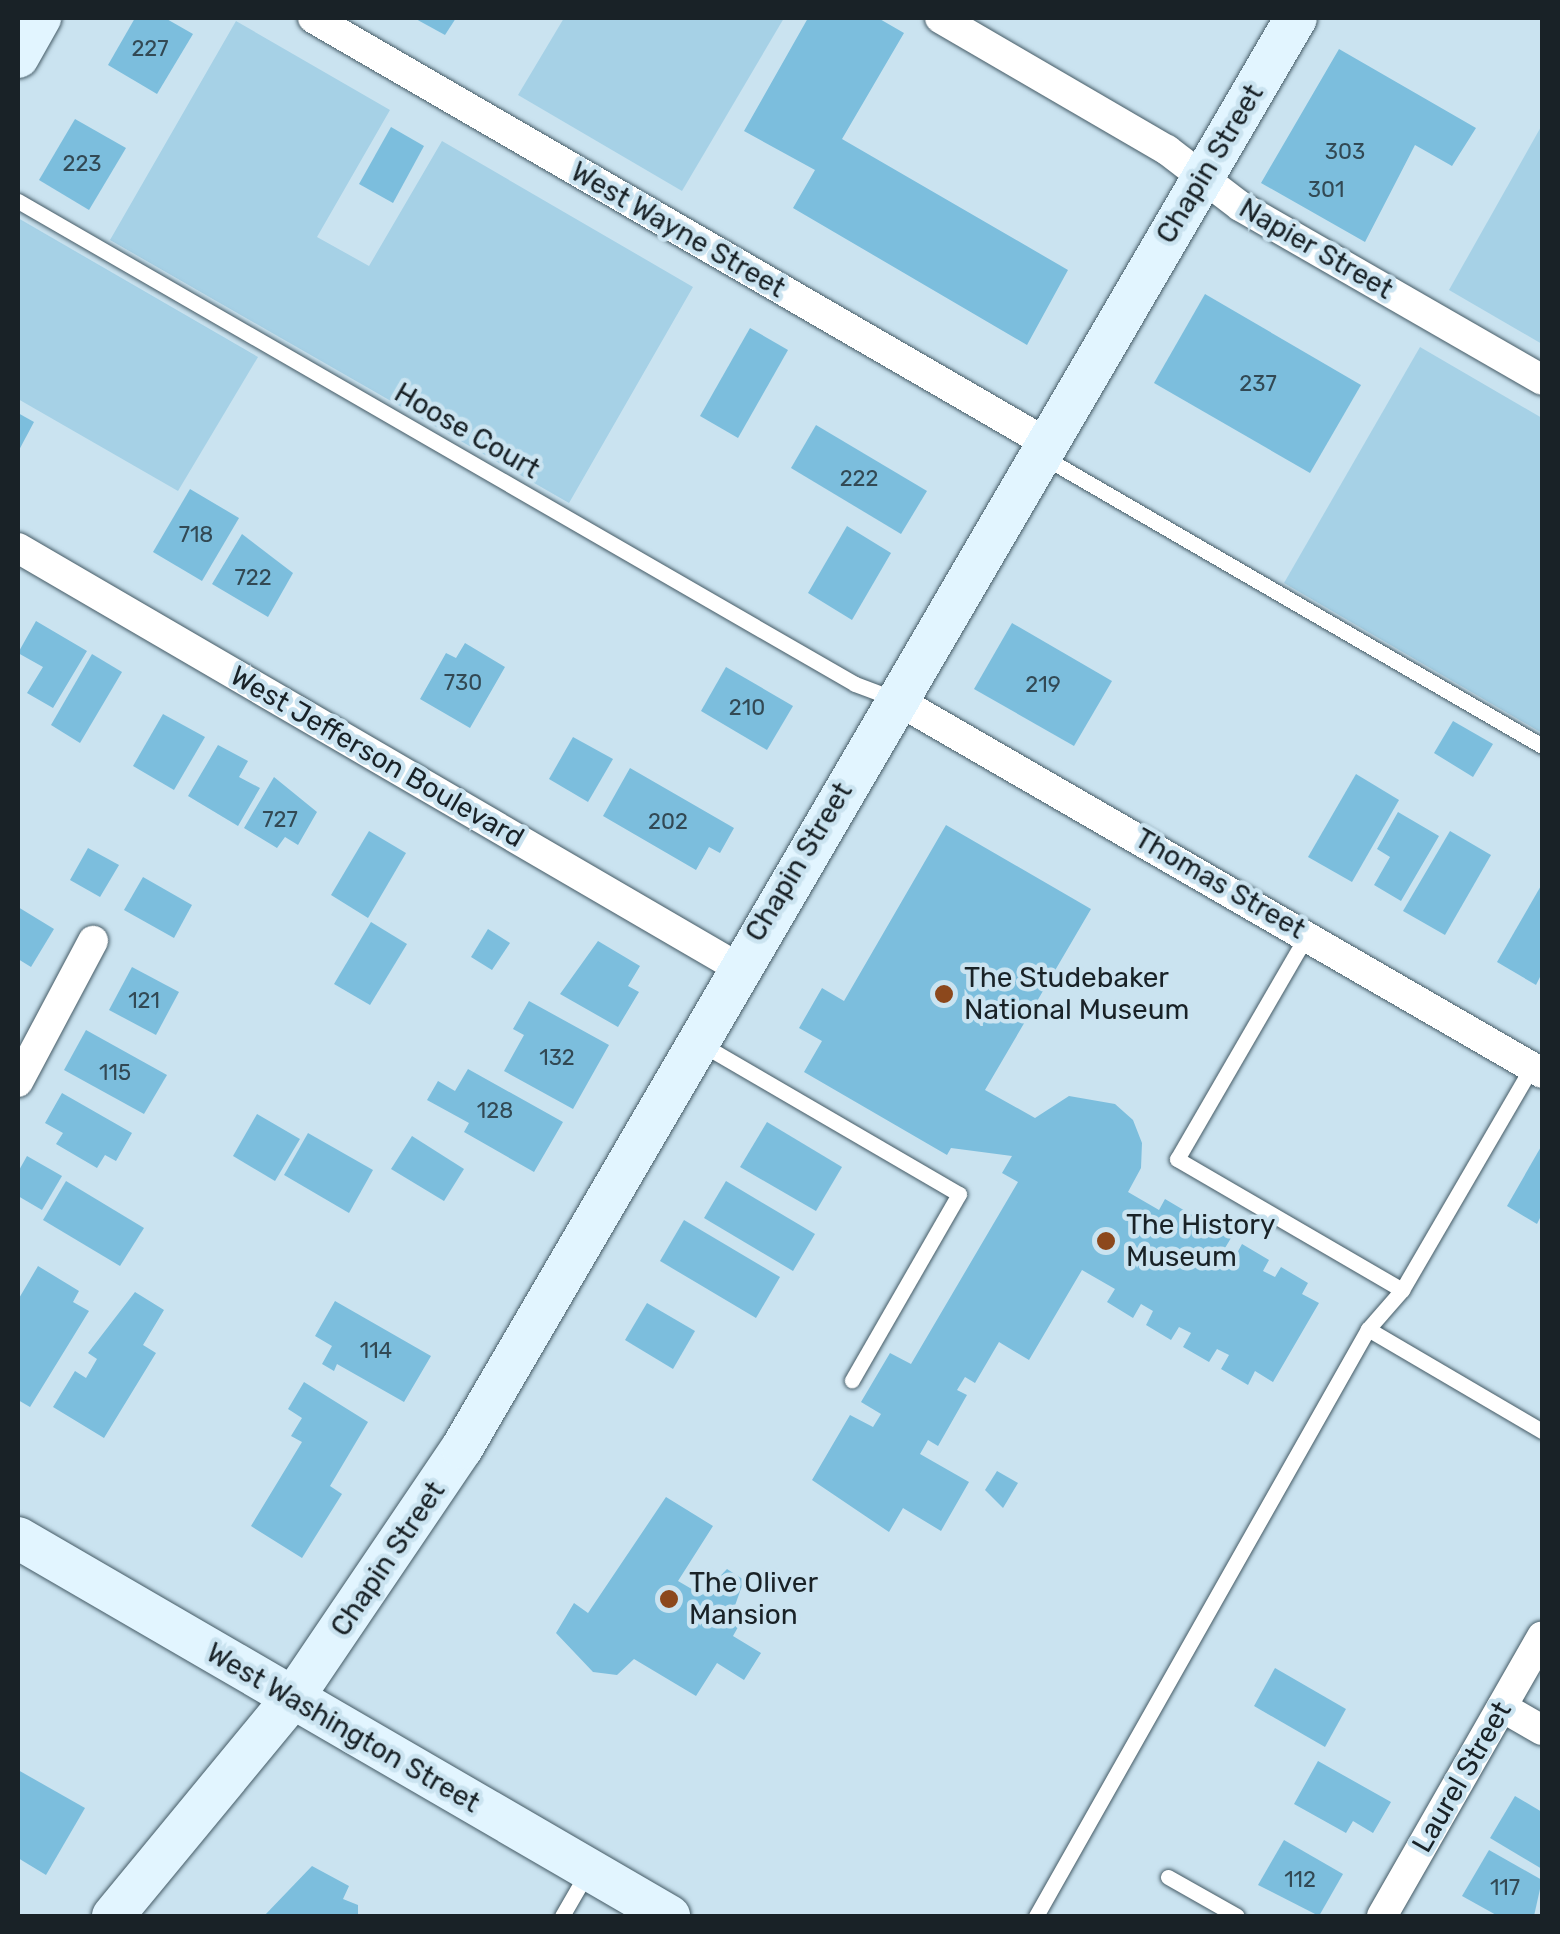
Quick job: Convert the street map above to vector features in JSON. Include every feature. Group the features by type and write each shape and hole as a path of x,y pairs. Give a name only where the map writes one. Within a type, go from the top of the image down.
{"main road":[{"path":"18,57 40,18"},
{"name":"Chapin Street","path":"113,1916 292,1699 462,1448 737,968 1296,18"},
{"name":"West Washington Street","path":"18,1538 668,1916"}],"street":[{"name":"West Wayne Street","path":"313,18 1041,448"},
{"name":"Napier Street","path":"940,18 1167,150 1240,206 1542,380"},
{"name":"West Jefferson Boulevard","path":"18,548 737,968"},
{"name":"Thomas Street","path":"895,699 1537,1070"},
{"path":"18,1082 93,941"},
{"name":"Laurel Street","path":"1382,1916 1542,1637"},
{"path":"1502,1707 1542,1730"}],"lane":[{"name":"Hoose Court","path":"18,201 855,684 895,699"},
{"path":"1041,448 1542,746"},
{"path":"1307,934 1176,1159 1402,1290"},
{"path":"695,1041 959,1194 852,1380"},
{"path":"1036,1916 1368,1329 1402,1290 1537,1070"},
{"path":"1368,1329 1542,1432"},
{"path":"562,1916 588,1871"},
{"path":"1168,1877 1237,1916"}],"shaded area":[{"path":"564,18 784,18 682,191 518,95"},
{"path":"236,21 390,110 317,237 369,266 442,141 693,287 569,503 110,240"},
{"path":"1542,125 1542,344 1449,290"},
{"path":"18,218 258,357 178,491 18,399"},
{"path":"1420,347 1542,418 1542,733 1284,583"}],"building":[{"path":"135,18 165,18 193,34 157,94 108,65"},
{"path":"414,18 456,18 445,35"},
{"path":"808,18 878,18 904,33 842,139 1068,270 1027,345 793,208 815,170 744,131"},
{"path":"1339,49 1476,128 1452,166 1415,145 1365,242 1261,183"},
{"path":"75,119 126,148 89,210 39,180"},
{"path":"391,127 424,146 393,203 359,184"},
{"path":"1205,294 1361,385 1310,473 1154,383"},
{"path":"750,328 788,350 738,438 700,416"},
{"path":"18,413 34,422 18,452"},
{"path":"816,425 927,491 901,534 791,468"},
{"path":"190,489 239,518 202,581 153,552"},
{"path":"847,526 891,553 852,620 808,593"},
{"path":"242,534 293,573 268,617 212,584"},
{"path":"36,621 87,651 53,708 27,693 43,667 18,653"},
{"path":"1012,623 1112,681 1074,746 974,689"},
{"path":"465,643 505,667 470,728 420,699 446,653 456,658"},
{"path":"92,654 122,672 80,743 51,725"},
{"path":"726,667 793,706 767,750 701,711"},
{"path":"163,714 205,737 174,790 133,766"},
{"path":"1453,721 1493,744 1473,777 1434,753"},
{"path":"573,737 613,759 588,802 549,779"},
{"path":"218,745 248,761 239,777 260,788 238,826 188,796"},
{"path":"630,768 734,828 720,853 709,847 696,870 603,816"},
{"path":"1356,774 1399,800 1352,882 1308,857"},
{"path":"274,777 317,812 298,845 285,837 277,848 244,828"},
{"path":"1398,812 1439,836 1401,901 1374,885 1390,857 1377,849"},
{"path":"946,825 1091,909 985,1090 1035,1118 1069,1096 1115,1104 1133,1120 1142,1143 1141,1168 1128,1192 1159,1210 1165,1199 1192,1215 1186,1226 1197,1232 1203,1221 1231,1238 1225,1248 1236,1255 1242,1244 1269,1260 1263,1271 1275,1277 1281,1267 1308,1283 1302,1294 1319,1303 1273,1382 1255,1371 1248,1385 1221,1369 1229,1355 1217,1349 1209,1362 1183,1347 1191,1333 1179,1327 1171,1340 1146,1325 1153,1311 1141,1304 1133,1318 1107,1302 1115,1289 1082,1270 1029,1360 999,1342 975,1383 965,1377 957,1390 967,1395 938,1446 928,1440 920,1454 969,1482 941,1531 903,1508 889,1532 812,1480 850,1415 873,1427 881,1414 861,1402 890,1353 911,1364 1018,1182 1002,1173 1012,1156 951,1148 947,1155 804,1072 822,1041 799,1028 822,988 844,1001"},
{"path":"369,831 406,853 368,918 331,895"},
{"path":"1450,831 1491,855 1445,935 1403,911"},
{"path":"88,848 119,865 100,897 70,880"},
{"path":"143,877 192,905 174,938 124,910"},
{"path":"1542,884 1542,973 1536,985 1497,962"},
{"path":"18,907 54,929 31,967 18,959"},
{"path":"371,922 407,944 370,1005 334,984"},
{"path":"488,929 510,943 492,970 471,957"},
{"path":"598,941 640,966 628,986 639,992 618,1027 560,994"},
{"path":"132,967 179,992 156,1035 109,1010"},
{"path":"529,1001 609,1045 573,1109 504,1071 524,1035 513,1029"},
{"path":"86,1030 167,1075 144,1114 64,1070"},
{"path":"468,1069 563,1122 534,1172 464,1132 469,1123 427,1100 438,1081 455,1091"},
{"path":"62,1093 132,1133 116,1161 105,1155 97,1168 56,1144 63,1133 45,1123"},
{"path":"257,1114 300,1139 275,1181 233,1156"},
{"path":"767,1122 842,1167 816,1211 740,1167"},
{"path":"308,1133 373,1170 349,1213 284,1175"},
{"path":"412,1136 464,1169 444,1201 391,1169"},
{"path":"1542,1145 1542,1214 1537,1224 1507,1206"},
{"path":"27,1156 62,1176 42,1210 18,1196 18,1172"},
{"path":"66,1181 144,1228 120,1266 43,1220"},
{"path":"726,1181 815,1234 793,1271 704,1218"},
{"path":"684,1220 780,1277 756,1318 660,1261"},
{"path":"38,1266 79,1291 73,1302 89,1311 30,1407 18,1400 18,1300"},
{"path":"135,1292 164,1310 143,1345 156,1353 104,1438 53,1407 75,1371 86,1378 97,1359 88,1353"},
{"path":"335,1301 431,1356 404,1402 337,1364 334,1371 322,1364 332,1346 315,1336"},
{"path":"647,1303 695,1331 673,1369 625,1340"},
{"path":"304,1382 368,1422 330,1486 342,1494 302,1558 251,1526 302,1442 291,1436 302,1418 288,1409"},
{"path":"997,1471 1018,1483 1003,1508 985,1490"},
{"name":"The Oliver Mansion","path":"666,1497 713,1526 678,1581 702,1595 727,1569 744,1580 732,1614 742,1620 733,1636 761,1653 744,1680 717,1663 696,1696 634,1659 617,1675 593,1672 556,1633 574,1603 588,1613"},
{"path":"1275,1668 1346,1709 1325,1747 1254,1706"},
{"path":"1318,1761 1391,1802 1373,1833 1353,1821 1346,1833 1294,1804"},
{"path":"18,1770 85,1808 46,1875 18,1858"},
{"path":"1515,1796 1542,1812 1542,1869 1490,1838"},
{"path":"1284,1840 1343,1874 1319,1916 1258,1885"},
{"path":"1489,1850 1542,1880 1534,1916 1498,1916 1462,1896"},
{"path":"312,1866 349,1886 343,1899 358,1905 358,1916 264,1916"}],"place":[{"name":"The Studebaker National Museum","path":"944,994"},
{"name":"The History Museum","path":"1106,1241"},
{"name":"The Oliver Mansion","path":"669,1599"}]}
